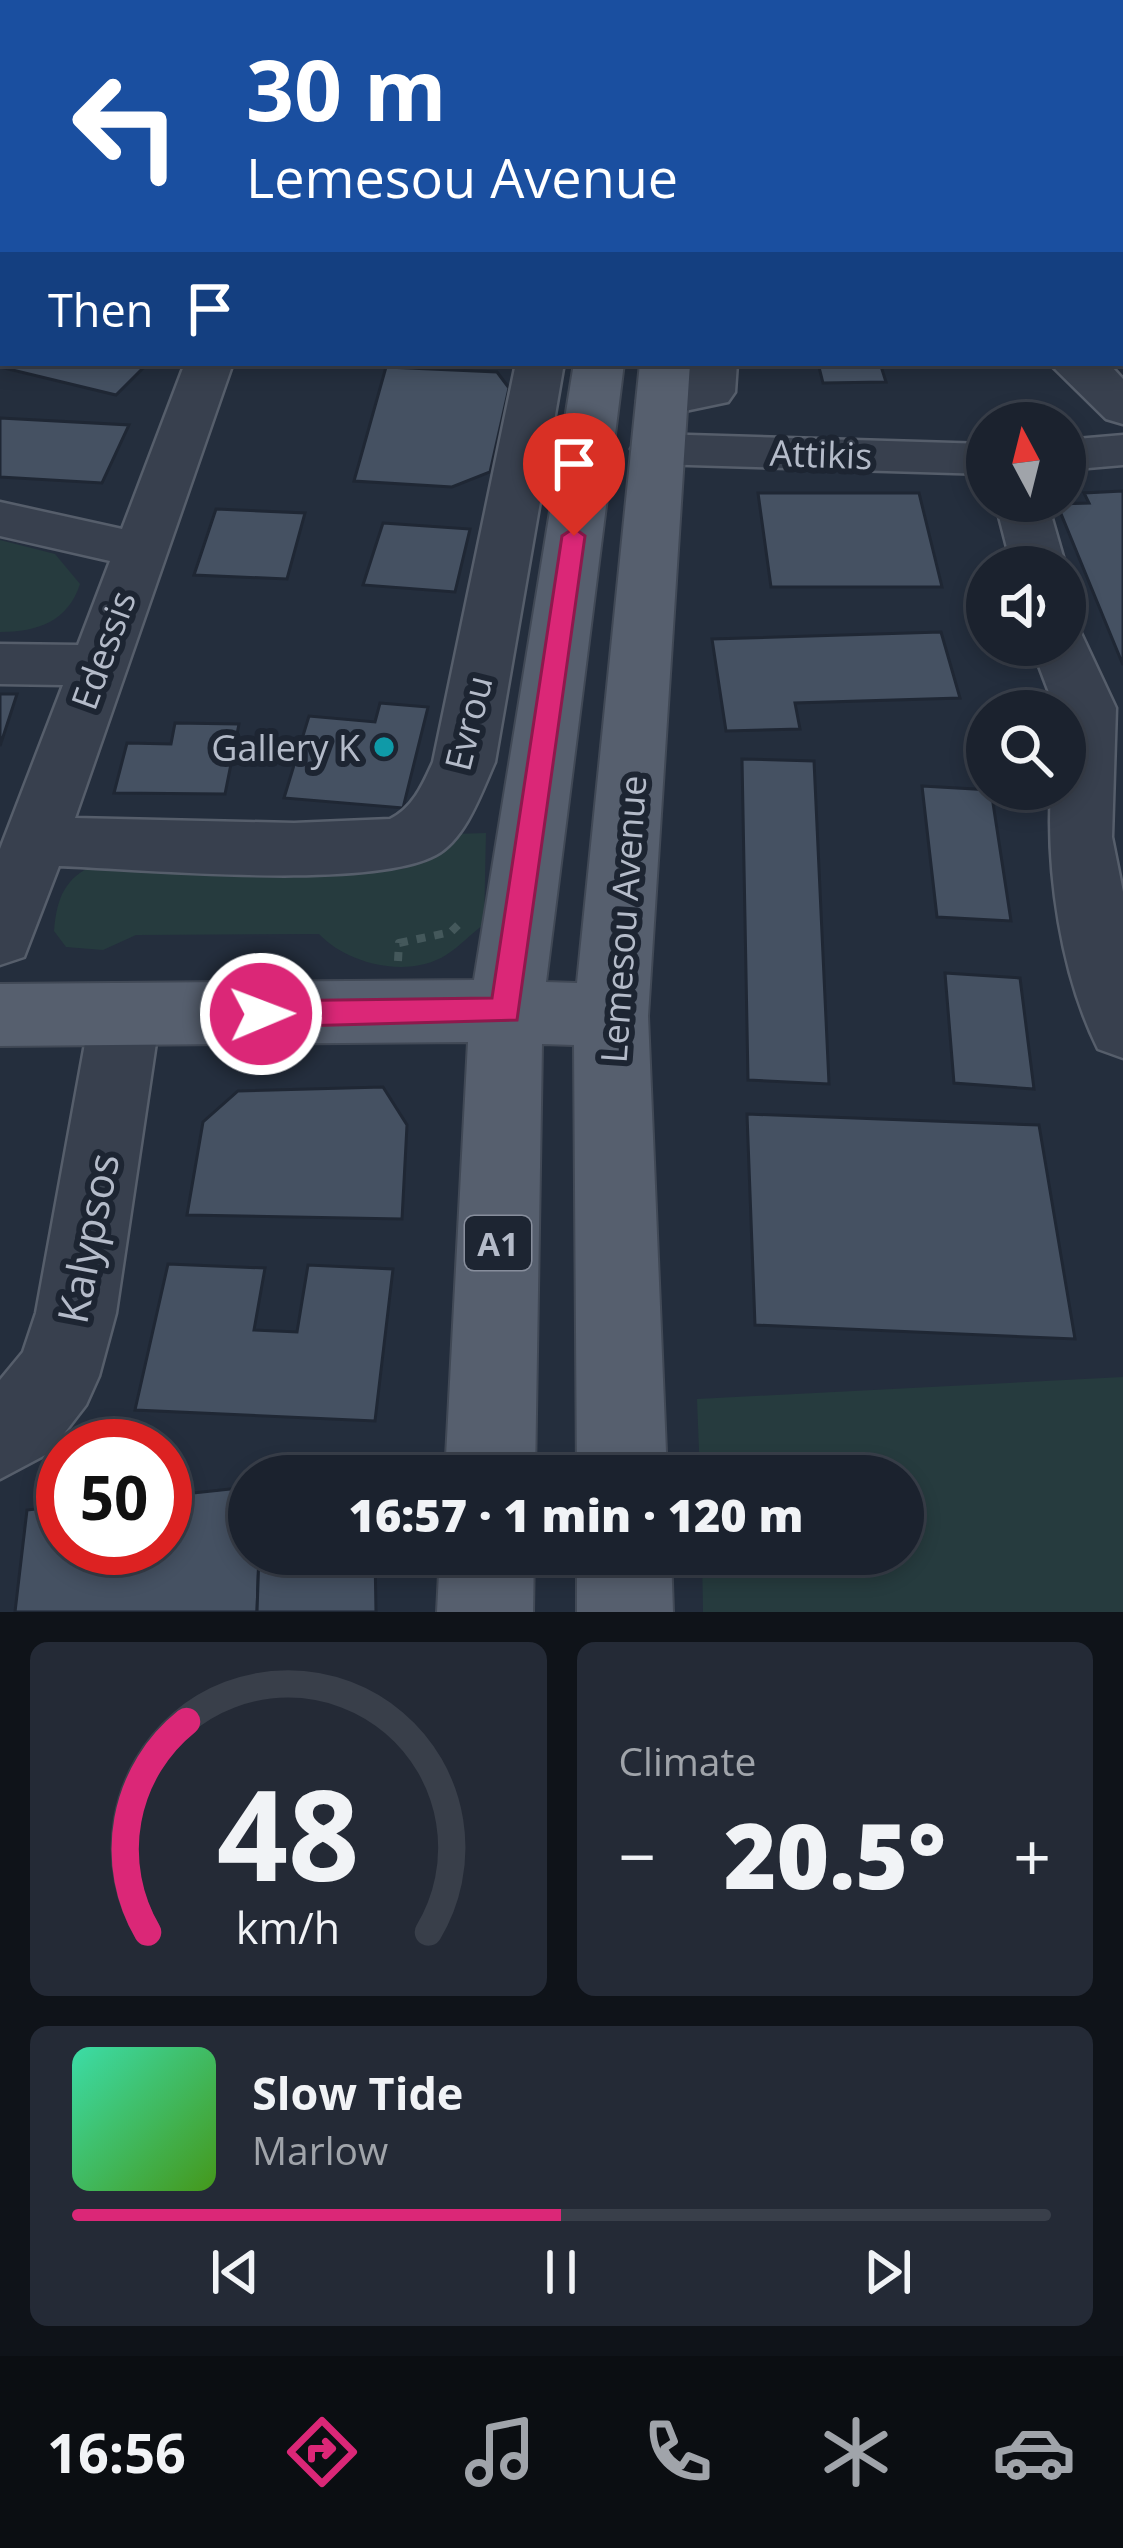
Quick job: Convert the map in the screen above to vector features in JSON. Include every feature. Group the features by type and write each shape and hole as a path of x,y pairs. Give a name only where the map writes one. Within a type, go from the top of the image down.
{"main road":[{"name":"A1","path":"491,1455 506,1011 599,366"},
{"name":"Lemesou Avenue","path":"621,1455 611,1016 660,404"},
{"path":"0,1015 506,1011 611,1016"},
{"path":"485,1612 486,1575"},
{"path":"624,1575 625,1612"}],"street":[{"name":"Edessis","path":"0,938 208,366"},
{"name":"Evrou","path":"34,841 354,849 412,839 444,804 464,762 539,366"},
{"path":"660,404 711,392 712,366"},
{"path":"1078,366 1095,377 1123,409"},
{"name":"Attikis","path":"660,404 966,455"},
{"path":"1086,453 1123,450"},
{"path":"0,519 139,550"},
{"path":"0,664 98,665"},
{"path":"1075,666 1105,708 1100,948 1123,1028"},
{"name":"Kalypsos","path":"0,1436 20,1423 57,1376 76,1313 125,1016"}],"green space":[{"path":"0,540 55,554 80,584 68,607 50,622 0,632"},
{"path":"486,833 484,924 446,955 414,966 361,960 319,934 136,935 103,950 66,947 54,931 64,890 96,864 403,869 454,834"},
{"path":"1123,1377 1123,1612 703,1612 702,1575 924,1575 924,1455 699,1455 697,1399"}],"building":[{"path":"0,366 145,366 116,395"},
{"path":"819,366 881,366 886,382 823,383"},
{"path":"386,367 497,372 509,388 490,472 452,487 354,481"},
{"path":"0,418 129,425 102,483 0,477"},
{"path":"1123,491 1123,665 1086,575 1086,546 1074,546 1064,522 1086,522 1086,493"},
{"path":"758,493 919,493 942,587 771,587"},
{"path":"216,509 305,513 287,579 194,575"},
{"path":"383,523 470,529 455,592 363,585"},
{"path":"941,632 960,698 795,703 800,729 726,731 712,639"},
{"path":"0,694 17,694 0,746"},
{"path":"380,703 428,707 403,808 284,798 309,716 375,722"},
{"path":"175,723 239,724 225,794 114,793 127,743 171,744"},
{"path":"742,759 814,761 829,1084 748,1080"},
{"path":"922,786 966,789 966,810 994,810 1011,921 937,917"},
{"path":"945,973 1020,978 1034,1089 954,1083"},
{"path":"383,1087 407,1125 402,1219 187,1215 203,1122 238,1091"},
{"path":"747,1114 1039,1125 1075,1339 755,1325"},
{"path":"168,1264 265,1268 254,1330 297,1332 308,1265 393,1269 375,1421 135,1410"},
{"path":"228,1489 228,1575 258,1575 257,1612 15,1612 27,1510 36,1509 36,1575 192,1575 192,1493"},
{"path":"258,1575 375,1575 376,1612 257,1612"}],"place":[{"name":"Gallery K","path":"384,747"}],"route":[{"path":"261,1014 506,1011 574,536"}]}
